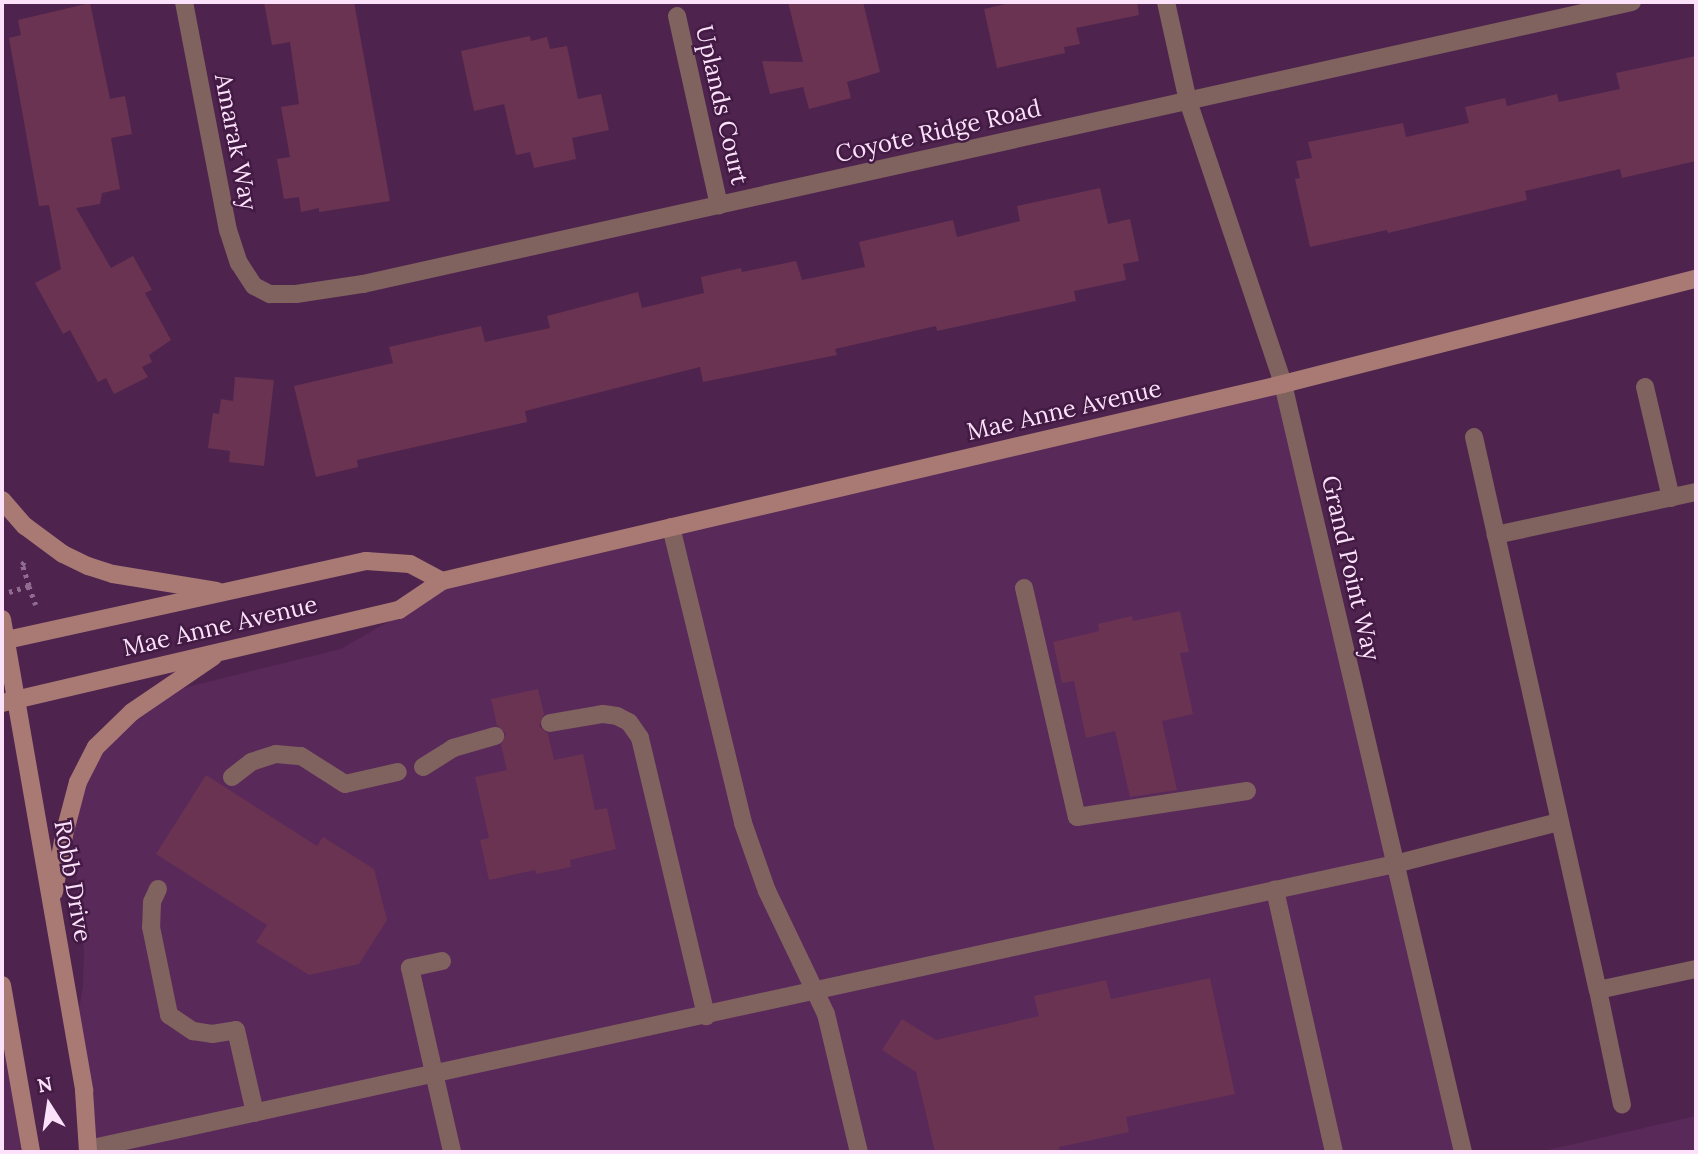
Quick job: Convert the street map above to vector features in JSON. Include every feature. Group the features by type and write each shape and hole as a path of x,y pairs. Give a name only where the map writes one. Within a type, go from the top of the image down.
{"main road":[{"name":"Mae Anne Avenue","path":"9,701 400,610 442,581 1283,384 1696,279"},
{"path":"2,500 25,526 63,554 88,566 113,574 224,592"},
{"name":"Mae Anne Avenue","path":"4,641 366,561 403,563 442,581"},
{"name":"Robb Drive","path":"2,619 9,701 52,906 84,1091 88,1151"},
{"path":"52,906 64,835 78,782 96,747 132,712 222,650"},
{"path":"2,985 6,1026 31,1152"}],"street":[{"name":"Amarak Way","path":"184,2 228,230 239,263 254,286"},
{"name":"Grand Point Way","path":"1166,2 1188,101 1283,384 1463,1152"},
{"name":"Coyote Ridge Road","path":"254,286 270,294 296,294 363,284 1632,2"},
{"name":"Uplands Court","path":"677,16 719,205"},
{"path":"1645,387 1671,498"},
{"path":"1474,437 1622,1105"},
{"path":"1496,535 1696,492"},
{"path":"671,527 750,845 776,910 816,992 832,1037 859,1152"},
{"path":"1024,588 1077,817 1247,791"},
{"path":"550,723 603,714 629,722 640,738 705,1016"},
{"path":"423,767 453,748 495,736"},
{"path":"232,777 251,762 289,754 301,756 345,784 398,772"},
{"path":"88,1151 1395,864 1559,822"},
{"path":"158,889 152,902 151,927 169,1015 182,1026 212,1034 236,1030 255,1113"},
{"path":"1275,890 1334,1152"},
{"path":"442,961 410,968 452,1152"},
{"path":"1598,990 1696,969"}],"path":[{"path":"27,557 22,565 37,608"},
{"path":"9,592 29,586"}],"shaded area":[{"path":"1282,389 1459,1152 90,1152 75,1032 83,987 84,952 72,829 86,765 160,698 184,688 341,649 398,616 442,583"},
{"path":"2,1021 31,1152 2,1152"},
{"path":"1696,1116 1696,1152 1539,1152"}],"building":[{"path":"264,2 354,2 390,201 319,212 319,208 301,212 299,197 284,199 277,159 290,157 281,107 299,104 290,42 272,45"},
{"path":"788,2 863,2 880,72 847,82 851,98 809,109 803,87 770,94 762,61 803,62"},
{"path":"1014,2 1137,2 1139,15 1076,28 1080,44 1064,47 1065,53 997,68 984,9"},
{"path":"90,3 110,99 125,96 132,134 111,138 120,189 102,193 100,204 76,208 111,268 133,256 152,290 145,293 171,340 149,355 152,362 142,367 148,377 114,394 106,378 98,382 70,330 63,334 35,283 61,269 49,205 39,206 9,38 21,35 18,20"},
{"path":"530,36 531,41 547,37 550,49 567,46 578,99 601,94 609,130 572,138 576,159 534,168 530,152 516,155 504,104 474,111 461,51"},
{"path":"1696,56 1696,161 1622,178 1620,169 1525,191 1527,200 1388,233 1387,230 1310,247 1295,179 1300,178 1296,161 1312,158 1308,142 1403,123 1406,137 1469,123 1465,107 1505,98 1507,106 1557,94 1559,102 1620,89 1616,73"},
{"path":"1100,188 1108,224 1130,219 1139,261 1123,264 1126,280 1074,291 1076,301 937,331 936,326 835,349 837,355 703,382 700,367 525,411 527,422 357,460 358,467 316,477 294,386 393,363 389,347 481,326 485,342 550,328 547,316 638,292 642,308 704,293 701,277 741,268 742,272 796,261 802,280 865,267 859,242 953,220 957,237 1020,221 1017,206"},
{"path":"235,377 274,380 264,466 229,462 230,451 208,448 213,413 219,414 221,399 233,401"},
{"path":"1180,611 1189,652 1180,653 1193,714 1162,721 1177,790 1130,797 1115,731 1086,738 1074,681 1062,683 1053,642 1099,631 1098,624 1132,616 1133,621"},
{"path":"538,689 544,714 539,726 548,734 554,760 583,754 595,810 607,808 616,849 570,860 571,867 536,874 535,870 489,880 480,840 489,838 475,777 507,770 501,745 506,734 497,725 491,699"},
{"path":"206,775 317,846 323,837 374,869 387,920 359,964 309,975 256,942 267,925 156,854"},
{"path":"1210,978 1235,1094 1126,1117 1129,1132 1059,1147 1060,1152 935,1152 916,1072 882,1050 902,1019 936,1040 1039,1016 1034,996 1106,980 1111,999"}]}
